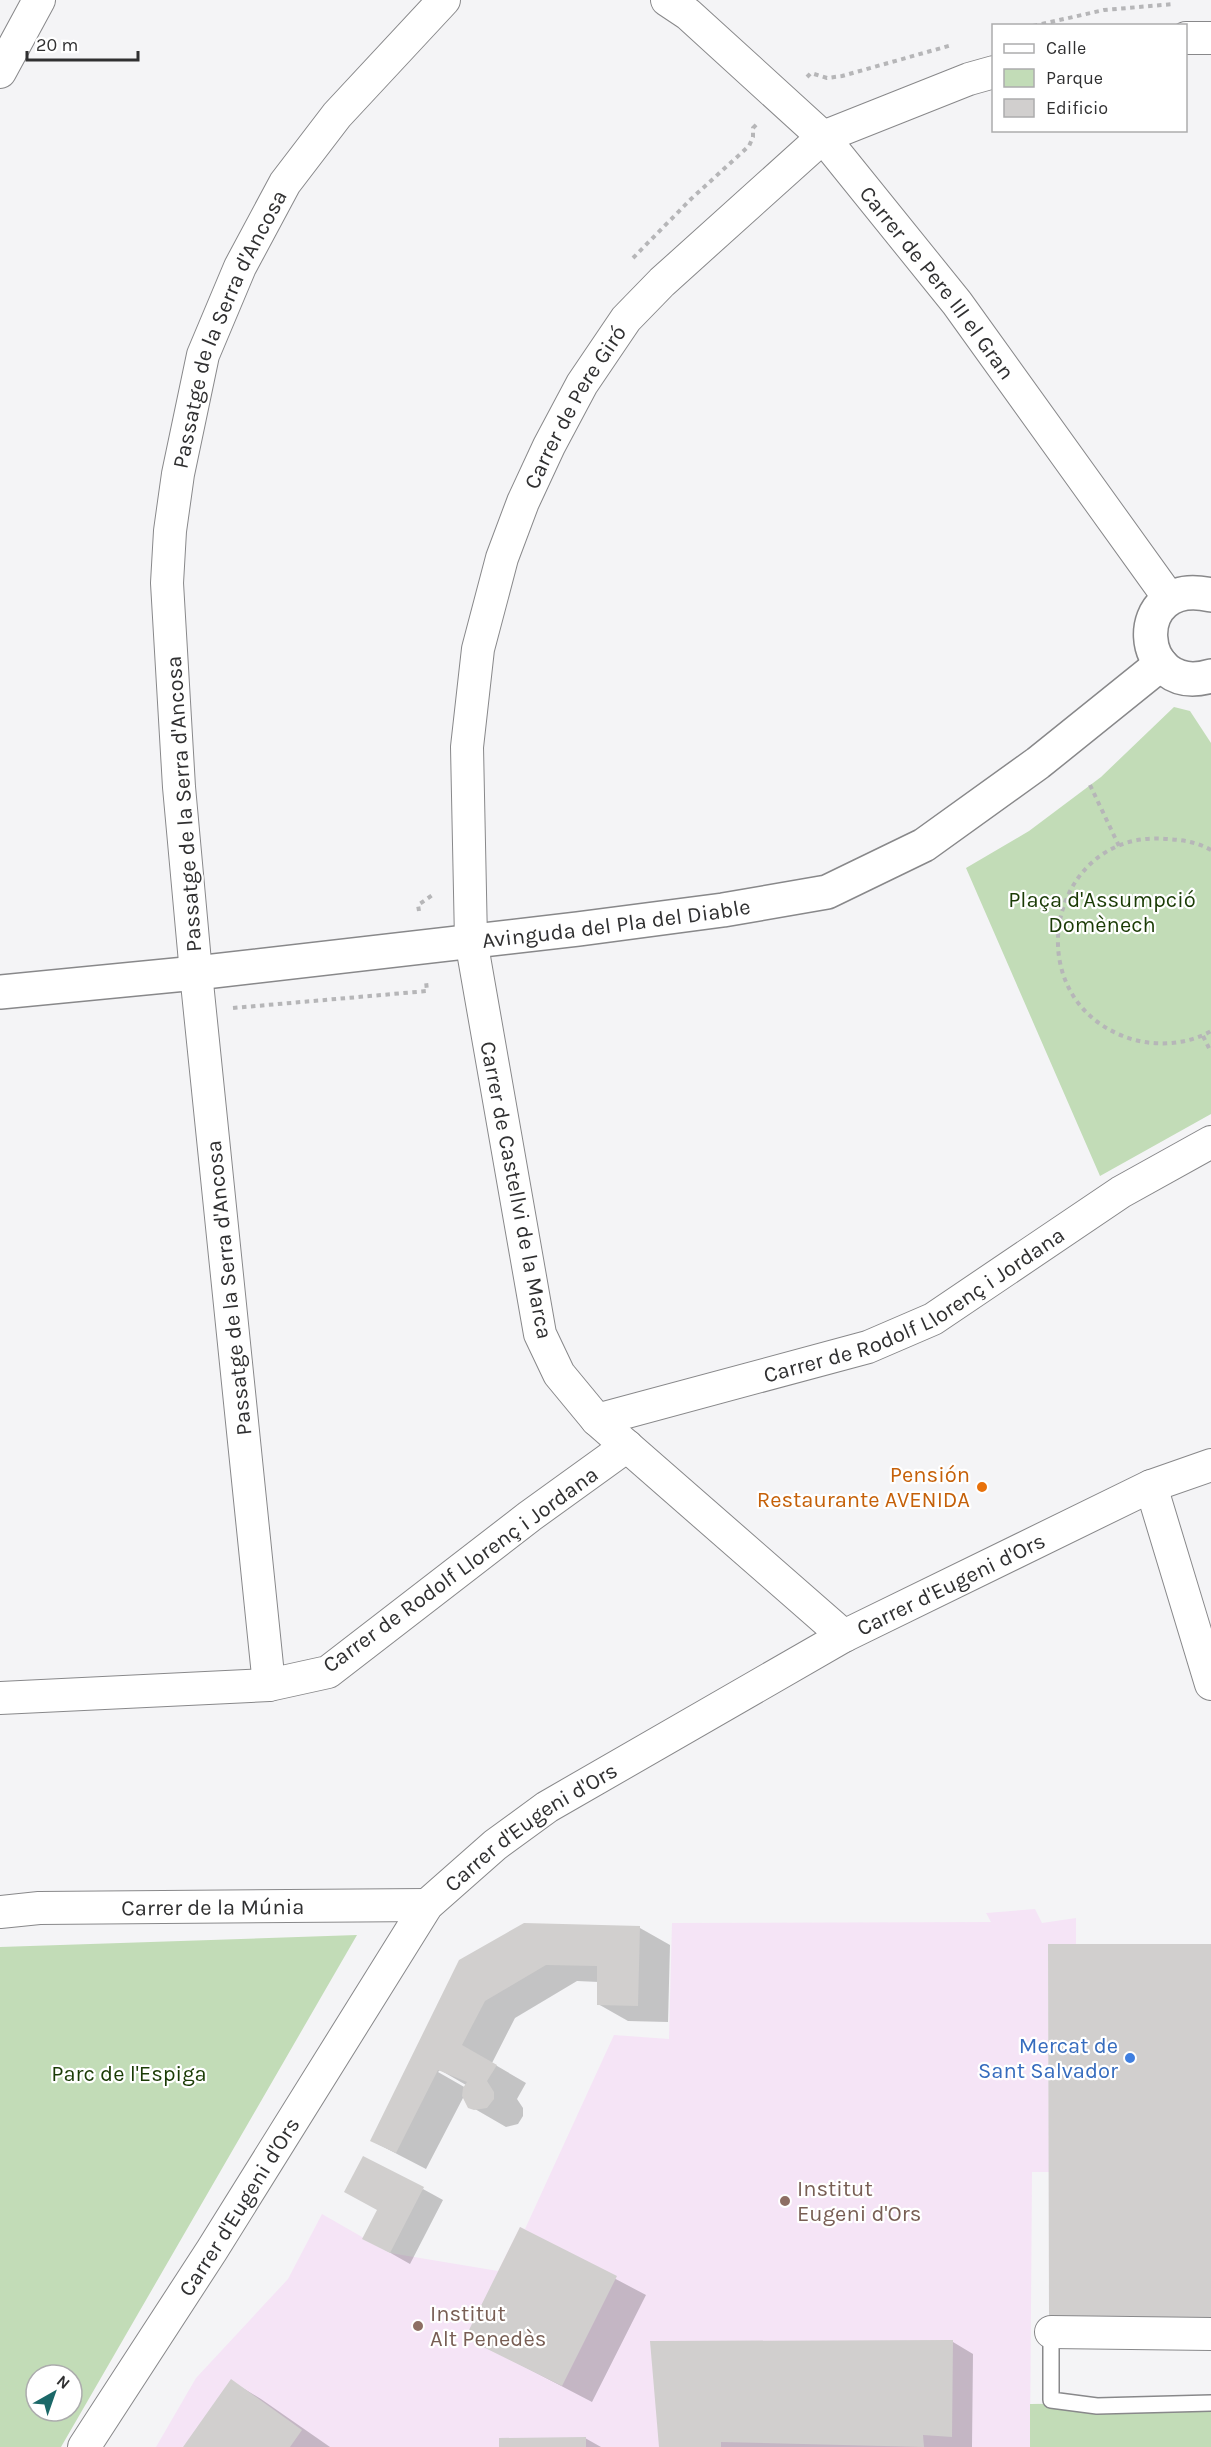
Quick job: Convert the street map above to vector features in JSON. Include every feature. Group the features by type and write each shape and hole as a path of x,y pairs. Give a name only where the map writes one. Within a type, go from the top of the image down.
{"street":[{"path":"0,72 39,0"},
{"name":"Passatge de la Serra d'Ancosa","path":"269,1685 179,787 167,584 170,531 178,474 203,355 240,267 285,183 338,115 444,0"},
{"name":"Carrer de Pere III el Gran","path":"667,0 688,14 823,137 957,303 1169,598"},
{"path":"1187,38 1211,38"},
{"name":"Carrer de Pere Giró","path":"471,940 467,747 478,649 502,558 549,446 582,384 626,319 662,282 823,137 969,79 992,72"},
{"path":"1211,595 1194,591 1169,598 1160,606 1150,628 1149,640 1161,664 1168,671 1188,679 1211,676"},
{"name":"Avinguda del Pla del Diable","path":"0,992 196,973 723,910 827,892 924,845 1038,763 1161,664"},
{"name":"Carrer de Castellvi de la Marca","path":"471,940 540,1334 559,1374 597,1420 844,1636"},
{"name":"Carrer de Rodolf Llorenç i Jordana","path":"597,1420 868,1347 933,1319 1121,1192 1211,1142"},
{"name":"Carrer de Rodolf Llorenç i Jordana","path":"0,1698 269,1685 328,1672 530,1516 627,1446"},
{"name":"Carrer d'Eugeni d'Ors","path":"84,2447 212,2250 427,1905 495,1845 547,1807 844,1636 1151,1486 1211,1466"},
{"path":"1151,1486 1211,1684"},
{"name":"Carrer de la Múnia","path":"0,1912 39,1908 427,1905"},
{"path":"1051,2332 1211,2334"}],"lane":[{"path":"1051,2332 1051,2400 1097,2406 1211,2403"}],"path":[{"path":"1042,24 1104,10 1182,4"},
{"path":"811,73 826,78 842,76 962,42"},
{"path":"1090,785 1119,846"},
{"path":"1211,850 1189,841 1151,837 1131,841 1107,851 1084,870 1070,889 1059,916 1056,939 1058,960 1074,998 1090,1017 1112,1032 1136,1042 1182,1042 1203,1036 1211,1031"},
{"path":"1203,1036 1211,1052"}],"shaded area":[{"name":"Institut Eugeni d'Ors","path":"1035,1909 1042,1923 1076,1918 1076,1944 1048,1945 1049,2172 1032,2172 1030,2447 156,2447 196,2378 288,2279 322,2214 390,2253 498,2271 520,2227 525,2229 614,2035 669,2039 672,1923 991,1922 986,1913"}],"green space":[{"name":"Plaça d'Assumpció Domènech","path":"1174,707 1190,711 1211,743 1211,1114 1100,1176 966,868 1029,831 1101,777"},
{"name":"Parc de l'Espiga","path":"357,1935 84,2407 84,2363 24,2363 24,2423 75,2423 61,2447 0,2447 0,1947"},
{"path":"1211,2402 1211,2447 1030,2447 1030,2404"}],"building":[{"path":"524,1923 640,1926 638,2006 597,2005 597,1966 546,1965 485,2001 462,2045 497,2065 487,2081 494,2092 494,2099 487,2108 474,2110 468,2108 462,2096 467,2082 438,2070 396,2153 370,2141 459,1960"},
{"name":"Mercat de Sant Salvador","path":"1048,1944 1211,1944 1211,2317 1049,2317"},
{"path":"363,2156 424,2187 390,2253 362,2239 377,2210 344,2192"},
{"path":"520,2227 617,2276 562,2386 465,2338"},
{"path":"953,2340 952,2437 923,2435 924,2447 721,2442 721,2447 659,2447 650,2341"},
{"path":"231,2379 302,2430 290,2447 183,2447"},
{"path":"586,2437 586,2447 499,2447 499,2438"}],"place":[{"name":"Pensión Restaurante AVENIDA","path":"982,1487"},
{"name":"Mercat de Sant Salvador","path":"1130,2058"},
{"name":"Institut Eugeni d'Ors","path":"785,2201"},
{"name":"Institut Alt Penedès","path":"418,2326"}]}
